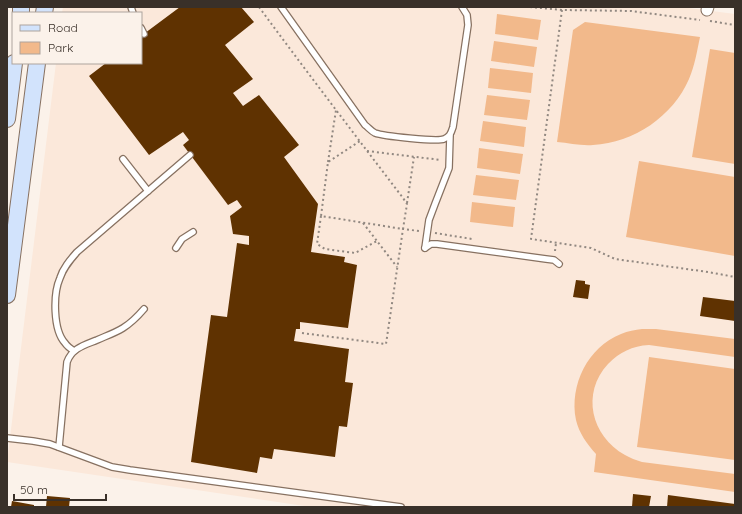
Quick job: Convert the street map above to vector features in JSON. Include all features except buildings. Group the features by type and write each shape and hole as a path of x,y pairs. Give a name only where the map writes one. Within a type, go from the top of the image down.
{"main road":[{"path":"7,119 14,64"},
{"path":"7,295 37,64"}],"lane":[{"path":"281,7 365,125 375,133 432,141 443,140 450,136"},
{"path":"462,7 467,15 468,25 453,127 450,136 449,168 429,220 425,248 431,244 437,244 554,260 559,264"},
{"path":"74,351 64,343 56,322 56,289 65,267 77,252 190,155"},
{"path":"123,159 148,191"},
{"path":"176,248 182,239 193,232"},
{"path":"59,447 67,362 69,357 74,351 83,345 124,328 144,309"},
{"path":"7,438 50,444 112,467 401,507"}],"path":[{"path":"259,7 404,198 407,204"},
{"path":"530,7 562,10 632,11 735,24"},
{"path":"562,10 531,239 591,248 615,259 735,277"},
{"path":"336,110 317,244 325,249 355,253 376,241"},
{"path":"328,162 360,141"},
{"path":"367,151 434,159"},
{"path":"302,333 386,344 414,157"},
{"path":"321,216 403,229"},
{"path":"363,223 398,268"}],"shaded area":[{"path":"63,7 681,7 735,14 735,507 311,507 7,462 56,64 142,64 142,12 62,12"}],"green space":[{"path":"497,14 541,20 538,40 495,34"},
{"path":"585,22 700,37 689,79 682,92 673,105 650,125 623,139 608,143 580,145 557,142 573,30"},
{"path":"494,41 537,47 534,67 491,61"},
{"path":"710,49 735,53 735,164 692,157"},
{"path":"490,68 533,73 531,93 488,88"},
{"path":"487,95 530,100 527,120 484,115"},
{"path":"483,121 526,127 524,147 480,141"},
{"path":"479,148 523,154 520,174 477,168"},
{"path":"639,161 735,177 735,256 626,237"},
{"path":"476,175 519,180 516,200 473,195"},
{"path":"472,202 515,207 513,227 470,222"},
{"path":"642,329 656,329 735,339 735,357 649,345 627,350 617,356 608,364 600,375 594,388 594,413 598,426 604,437 613,447 625,455 642,462 735,474 735,492 594,472 596,454 584,438 576,420 575,394 578,381 590,358 599,348 609,340 621,334"},
{"path":"649,357 735,369 735,460 637,447"}]}
